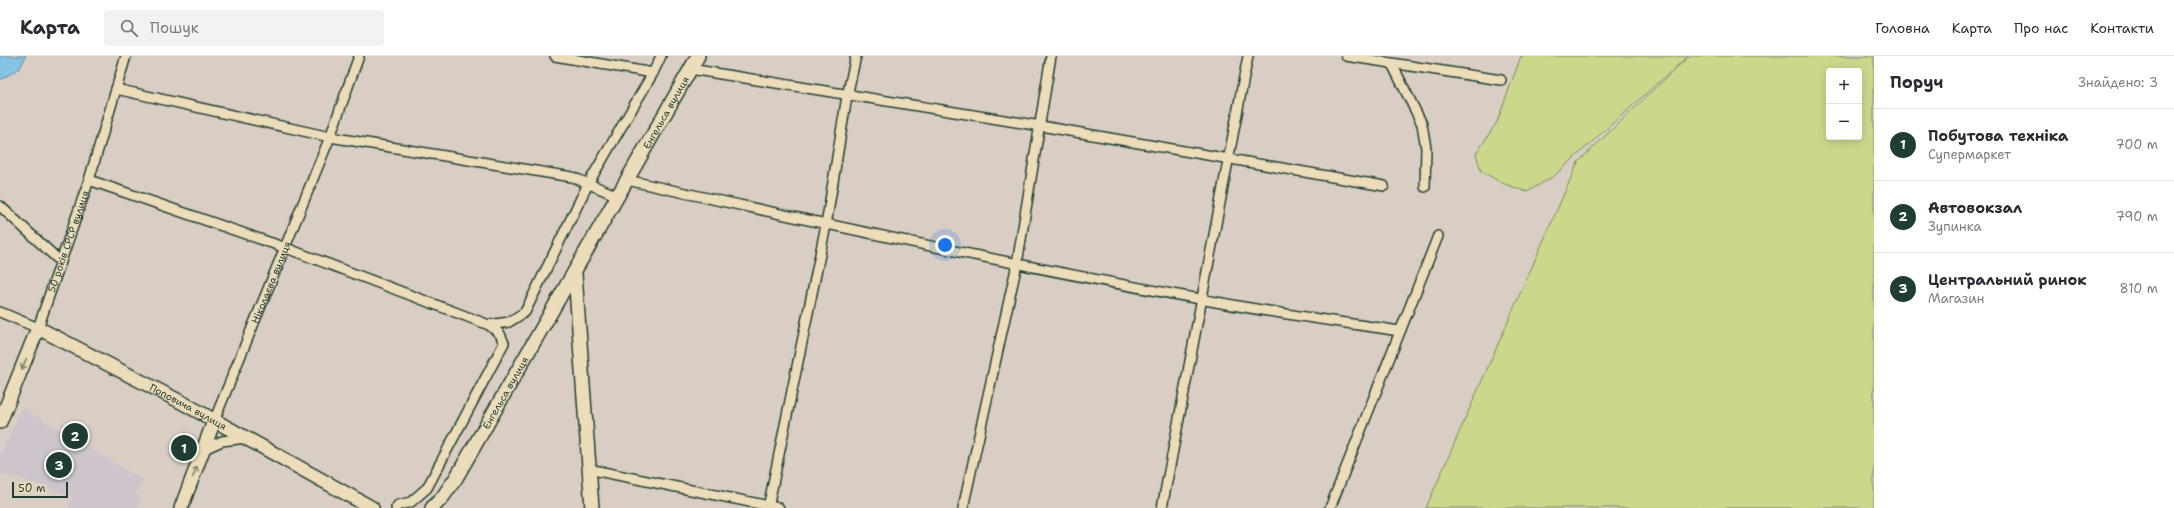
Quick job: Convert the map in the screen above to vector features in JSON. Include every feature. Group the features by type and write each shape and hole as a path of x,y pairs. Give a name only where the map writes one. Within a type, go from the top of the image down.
{"street":[{"name":"50 років СРСР вулиця","path":"0,422 38,328 61,262 89,180 126,56"},
{"name":"Ніколаєва вулиця","path":"180,508 330,137 359,56"},
{"path":"555,56 654,73"},
{"path":"489,324 509,322 526,312 588,184 654,73 660,56"},
{"name":"Енгельса вулиця","path":"432,508 442,498 456,478 575,274 698,56"},
{"path":"768,507 826,225 847,96 856,56"},
{"path":"963,508 1017,264 1041,126 1051,56"},
{"path":"1162,508 1203,300 1248,56"},
{"path":"1346,56 1501,80"},
{"path":"1392,64 1422,124 1426,148 1425,187"},
{"path":"690,69 847,96 1041,126 1384,186"},
{"path":"116,89 330,137 572,178 618,196"},
{"path":"89,180 286,248 489,324 500,334 504,343 427,488 411,502 398,505 396,508"},
{"path":"627,180 826,225 1017,264 1203,300 1400,331"},
{"path":"0,206 61,262"},
{"path":"1330,508 1438,236"},
{"path":"575,274 592,508"},
{"name":"Поповича вулиця","path":"0,312 38,328 100,358 372,508"},
{"path":"204,449 222,441 246,438"},
{"path":"588,469 768,507 779,508"}],"shaded area":[{"path":"23,408 142,480 135,495 142,497 137,508 68,508 73,497 13,476 12,478 0,474 0,455"}],"green space":[{"path":"1521,56 1688,56 1554,176 1527,192 1502,183 1481,171 1476,154 1497,122"},
{"path":"1689,56 1874,56 1874,508 1426,508 1578,162"}],"water":[{"path":"0,56 26,56 20,68 0,80"}],"place":[{"name":"Автовокзал","path":"75,436"},
{"name":"Побутова техніка","path":"184,448"},
{"name":"Центральний ринок","path":"59,465"}]}
